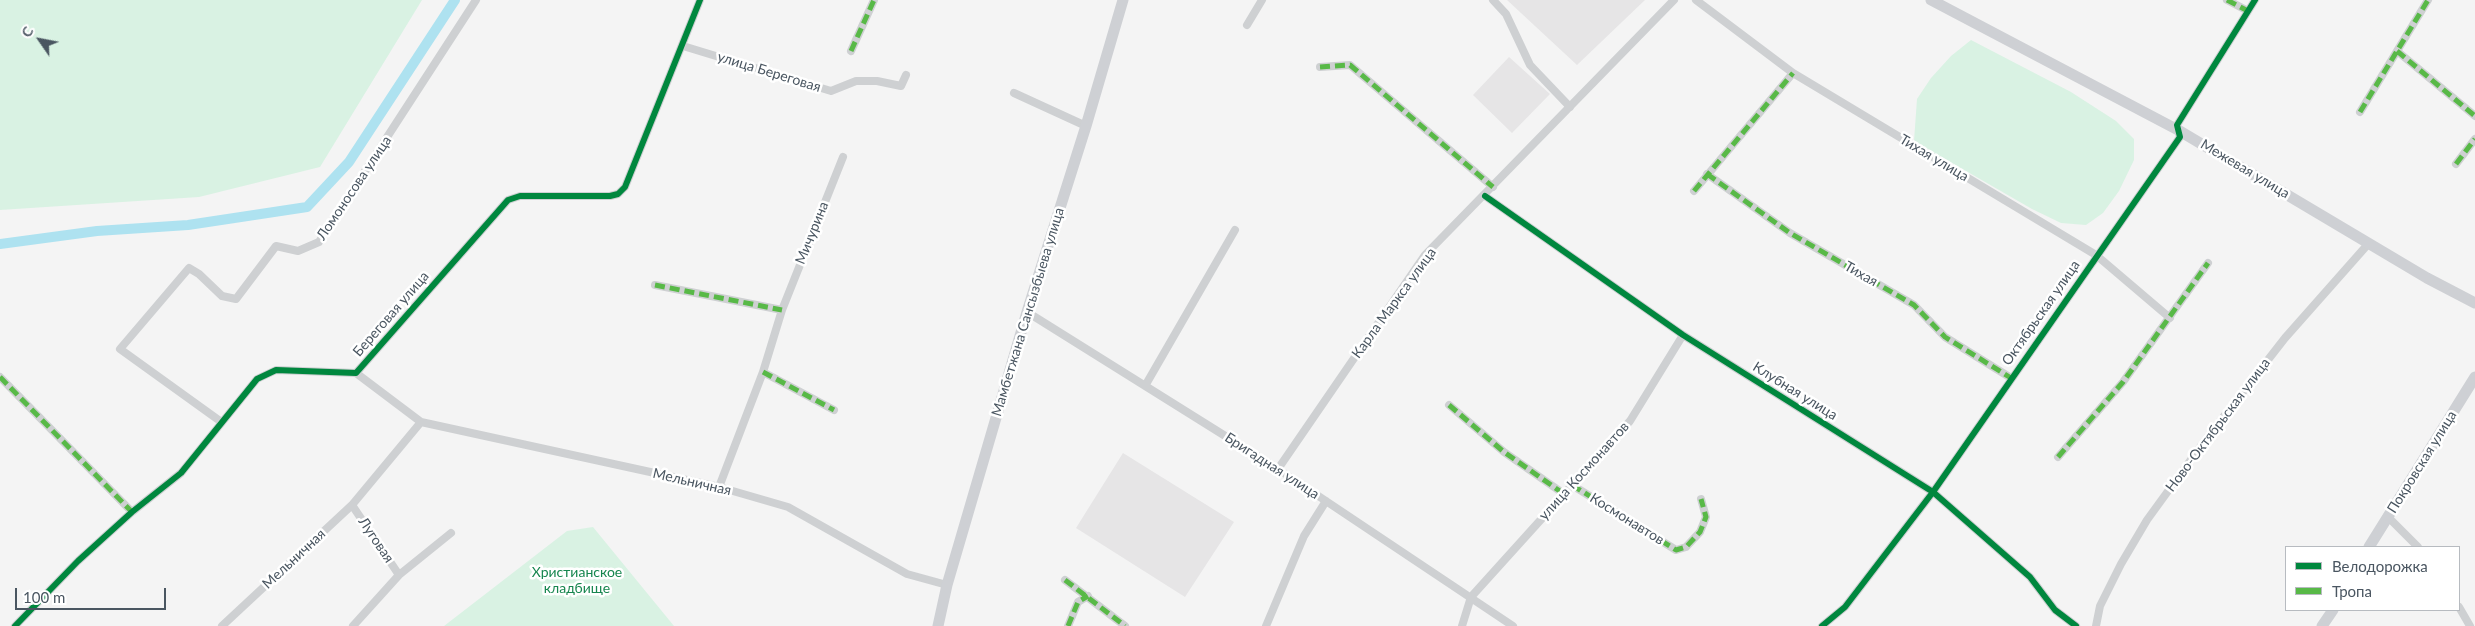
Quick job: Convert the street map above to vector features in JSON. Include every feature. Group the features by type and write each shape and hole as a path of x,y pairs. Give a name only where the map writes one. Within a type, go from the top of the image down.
{"street":[{"name":"Ломоносова улица","path":"220,421 120,348 189,268 199,274 222,296 236,299 276,246 298,251 319,242 476,0"},
{"name":"Береговая улица","path":"15,626 78,561 132,512 181,473 220,421 257,379 276,370 356,373 508,200 520,196 610,196 618,194 625,187 700,0"},
{"path":"851,52 874,0"},
{"name":"Мамбетжана Сансызбыева улица","path":"938,626 947,586 1027,312 1086,126 1123,0"},
{"path":"1247,25 1262,0"},
{"path":"1493,0 1506,14 1530,65 1570,107"},
{"name":"Карла Маркса улица","path":"1278,469 1425,255 1485,196 1674,0"},
{"name":"Тихая улица","path":"1696,0 1793,72 2096,255 2170,318"},
{"name":"Межевая улица","path":"1931,0 2178,130 2427,278 2475,303"},
{"path":"2227,0 2248,11"},
{"name":"Октябрьская улица","path":"1822,626 1845,607 1933,492 2096,255 2180,138 2177,125 2255,0"},
{"path":"2360,112 2428,0"},
{"name":"улица Береговая","path":"682,46 831,91 856,81 877,81 901,86 906,75"},
{"path":"2397,51 2475,116"},
{"path":"1320,67 1350,65 1493,187"},
{"path":"1694,191 1793,72"},
{"path":"1014,93 1086,126"},
{"path":"2456,164 2475,139"},
{"name":"Мичурина","path":"719,487 764,372 782,310 843,156"},
{"name":"Тихая","path":"1707,174 1790,233 1914,305 1946,337 2011,378"},
{"name":"Клубная улица","path":"1485,196 1683,335 1933,492 2030,577 2054,610 2076,626"},
{"path":"1145,386 1234,230"},
{"name":"Ново-Октябрьская улица","path":"2096,626 2100,606 2121,564 2147,520 2203,443 2285,338 2369,242"},
{"path":"2058,457 2123,382 2208,263"},
{"path":"655,285 782,310"},
{"name":"Бригадная улица","path":"1027,312 1278,469 1513,626"},
{"name":"улица Космонавтов","path":"1471,597 1630,421 1683,335"},
{"path":"764,372 834,410"},
{"name":"Мельничная","path":"356,373 421,422 719,487 788,507 907,574 947,586"},
{"path":"0,377 132,512"},
{"name":"Покровская улица","path":"2370,546 2475,377"},
{"path":"1449,405 1504,452 1564,494"},
{"name":"Мельничная","path":"222,626 352,506 421,422"},
{"name":"Космонавтов","path":"1572,486 1676,550 1686,547 1700,532 1706,517 1701,499"},
{"path":"1266,626 1304,536 1326,501"},
{"name":"Луговая","path":"352,506 399,575"},
{"path":"2388,516 2417,546"},
{"name":"Луговая","path":"354,626 399,575 451,533"},
{"path":"1065,580 1088,596 1124,626"},
{"path":"1068,626 1078,602 1088,596"},
{"path":"1462,626 1471,597"},
{"path":"2460,610 2470,626"},
{"path":"2322,626 2332,611"}],"shaded area":[{"path":"1507,0 1645,0 1577,65"},
{"path":"1509,57 1550,94 1512,133 1473,95"},
{"path":"1123,453 1234,522 1185,597 1076,528"}],"green space":[{"path":"0,0 422,0 320,167 199,197 0,210"},
{"path":"1971,40 2071,92 2116,121 2134,139 2134,160 2119,191 2103,213 2086,225 2061,223 2032,209 1914,141 1917,99 1931,78 1951,56"},
{"name":"Христианское кладбище","path":"593,527 674,626 444,626 567,531"}],"waterway":[{"path":"0,244 97,231 188,225 307,207 349,162 455,0"}],"marked path":[{"path":"851,51 874,0"},
{"path":"2227,0 2248,11"},
{"path":"2360,112 2428,0"},
{"path":"2397,51 2475,116"},
{"path":"1320,67 1350,65 1493,187"},
{"path":"1694,191 1793,73"},
{"path":"2456,164 2475,139"},
{"path":"1707,174 1790,233 1914,305 1945,337 2011,378"},
{"path":"2058,457 2123,382 2208,263"},
{"path":"655,285 782,310"},
{"path":"763,372 834,410"},
{"path":"0,377 132,512"},
{"path":"1449,405 1504,452 1564,494"},
{"path":"1572,485 1676,550 1686,547 1700,532 1706,517 1701,499"},
{"path":"1065,580 1125,626"},
{"path":"1068,626 1078,602 1088,596"}],"cycle path":[{"path":"15,626 78,561 132,512 181,473 257,379 276,370 356,373 508,200 520,196 610,196 618,194 625,187 700,0"},
{"path":"1822,626 1845,607 1933,492 2180,137 2177,125 2255,0"},
{"path":"1485,196 1683,335 1933,492 2030,577 2055,610 2076,626"}]}
